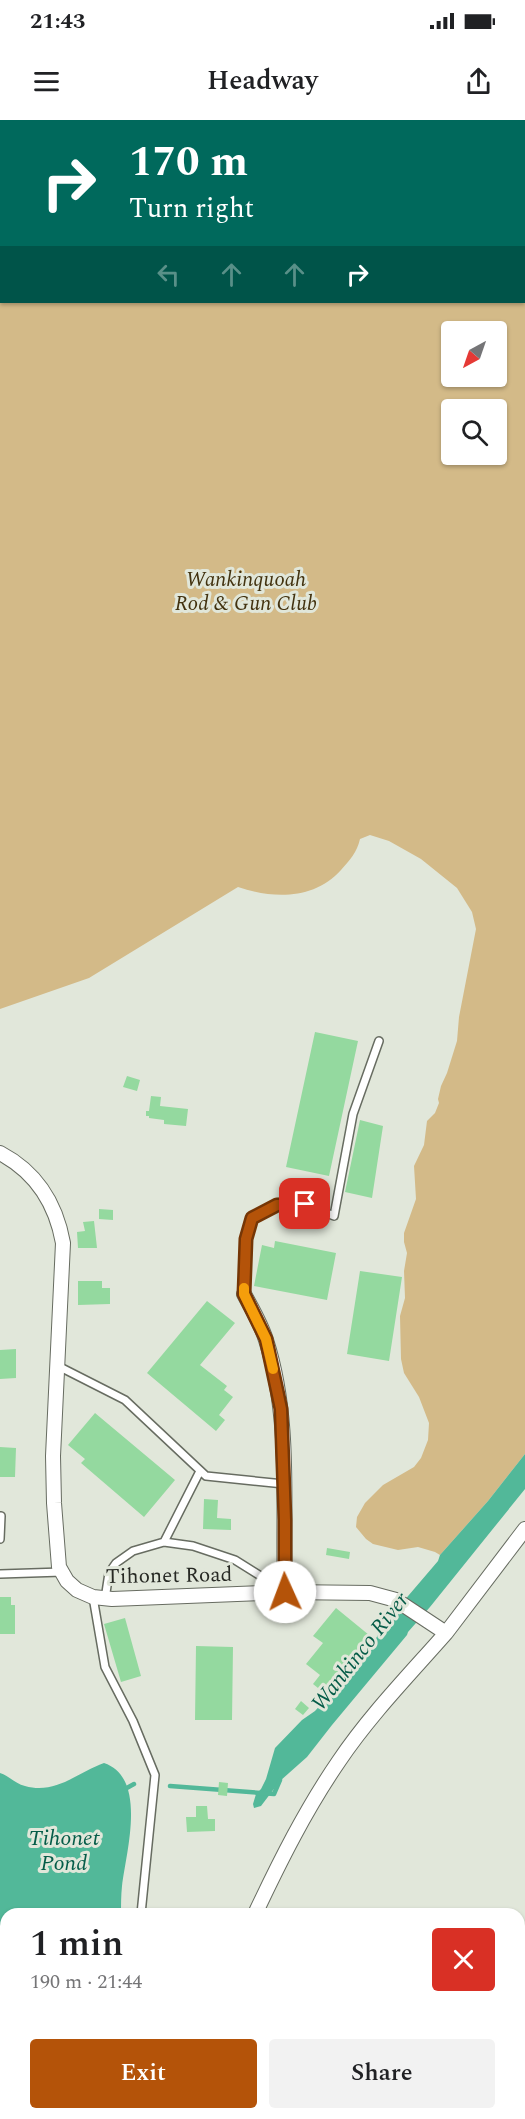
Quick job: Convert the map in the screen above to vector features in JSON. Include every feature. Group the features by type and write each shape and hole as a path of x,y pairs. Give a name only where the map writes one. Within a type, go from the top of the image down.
{"street":[{"path":"0,1153 21,1166 34,1179 50,1202 58,1219 63,1243 53,1456 54,1503 59,1567 62,1572"},
{"path":"244,1294 266,1339 281,1409 285,1592"},
{"path":"258,1908 281,1859 341,1758 446,1633 523,1536"},
{"name":"Tihonet Road","path":"62,1572 67,1581 77,1590 99,1598 285,1592 370,1593 396,1600 446,1633"}],"lane":[{"path":"244,1294 246,1239 252,1218 277,1205 305,1204 334,1216 353,1114 379,1041"},
{"path":"58,1366 125,1400 206,1476 284,1484"},
{"path":"164,1542 200,1471"},
{"path":"0,1539 1,1516"},
{"path":"142,1908 155,1776 133,1721 105,1667 99,1598 109,1573 116,1563 133,1551 164,1542 193,1546 235,1560 285,1592"},
{"path":"0,1574 62,1572"}],"green space":[{"name":"Wankinquoah Rod & Gun Club","path":"0,303 525,303 525,1454 488,1501 440,1555 418,1547 398,1550 373,1544 356,1527 357,1517 365,1503 383,1485 414,1467 421,1458 428,1440 429,1423 419,1397 404,1373 401,1359 400,1316 405,1298 404,1271 407,1253 404,1233 416,1199 414,1166 424,1145 427,1121 435,1113 439,1103 441,1086 457,1041 459,1017 476,929 472,912 457,888 421,859 389,841 370,835 360,839 350,859 330,880 306,892 265,894 238,887 89,978 0,1009"}],"water":[{"path":"525,1454 525,1489 307,1757 280,1781 261,1806 254,1808 256,1794 266,1779 275,1748 302,1720 315,1711 357,1665 385,1623"},
{"name":"Tihonet Pond","path":"104,1763 118,1771 126,1784 130,1800 130,1836 122,1886 121,1908 0,1908 0,1773 22,1785 36,1788 57,1785"}],"building":[{"path":"315,1032 358,1041 329,1176 286,1167"},
{"path":"127,1076 140,1080 137,1091 123,1087"},
{"path":"151,1096 161,1097 160,1106 188,1109 186,1126 164,1124 164,1120 146,1116"},
{"path":"360,1120 383,1126 372,1198 345,1192"},
{"path":"99,1209 113,1210 113,1220 99,1219"},
{"path":"94,1221 97,1248 78,1248 77,1232 85,1231 83,1222"},
{"path":"275,1241 336,1253 327,1300 254,1286 262,1245 274,1248"},
{"path":"360,1271 402,1277 389,1361 347,1354"},
{"path":"78,1281 102,1281 102,1288 110,1288 110,1304 78,1305"},
{"path":"207,1301 235,1323 200,1365 227,1386 224,1390 233,1397 219,1415 225,1420 216,1431 147,1373"},
{"path":"16,1349 16,1378 0,1379 0,1350"},
{"path":"95,1413 175,1480 144,1517 81,1463 85,1459 68,1445"},
{"path":"0,1447 16,1448 15,1477 0,1477"},
{"path":"204,1499 218,1500 217,1518 231,1519 231,1530 203,1529"},
{"path":"327,1548 350,1552 349,1559 326,1555"},
{"path":"0,1597 11,1597 11,1605 15,1605 15,1634 0,1634"},
{"path":"336,1608 369,1635 323,1692 313,1684 320,1675 306,1664 323,1643 313,1636"},
{"path":"125,1618 141,1676 121,1682 104,1624"},
{"path":"196,1646 233,1647 232,1720 195,1720"},
{"path":"301,1701 309,1708 303,1715 295,1709"},
{"path":"219,1782 228,1783 227,1796 218,1795"},
{"path":"196,1806 207,1806 208,1819 215,1819 215,1831 187,1832 186,1817 196,1817"}],"waterway":[{"name":"Wankinco River","path":"170,1786 274,1794 280,1780"},
{"name":"Wankinco River","path":"125,1789 134,1784"}],"slow traffic":[{"path":"244,1288 244,1294 266,1339 273,1369"}],"route":[{"path":"285,1592 281,1409 266,1339 244,1294 246,1239 252,1218 277,1205 305,1204"}]}
